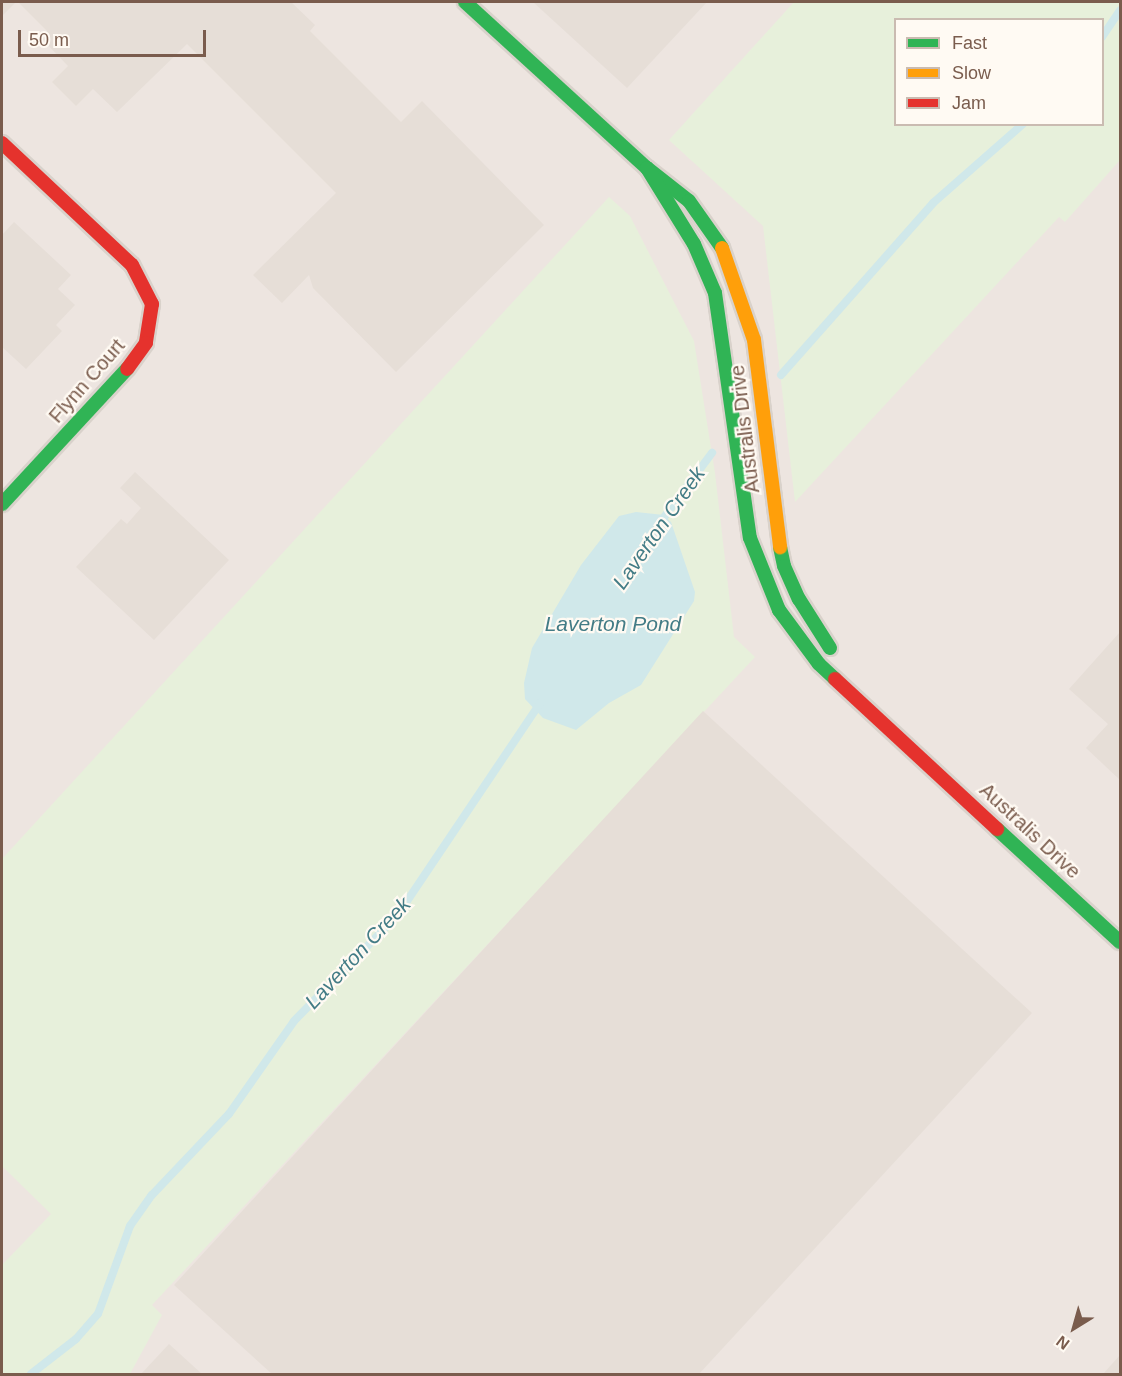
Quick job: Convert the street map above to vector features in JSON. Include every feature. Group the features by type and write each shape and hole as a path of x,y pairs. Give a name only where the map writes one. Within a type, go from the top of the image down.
{"street":[{"name":"Australis Drive","path":"465,2 647,168 689,201 724,251 754,340 773,508 784,566 800,599 861,700"},
{"name":"Flynn Court","path":"2,143 132,265 152,304 146,343 128,368 2,504"},
{"name":"Australis Drive","path":"647,168 694,244 715,293 756,561 779,610 819,664 861,700 1120,942"}],"shaded area":[{"path":"2,2 1120,2 1120,1374 2,1374"}],"green space":[{"path":"794,2 1120,2 1120,160 1065,222 1059,217 795,502 763,226 669,140"},
{"path":"609,197 630,216 694,341 715,473 734,637 755,657 152,1305 162,1315 130,1374 2,1374 2,1265 51,1214 2,1166 2,859"}],"water":[{"name":"Laverton Pond","path":"636,512 664,515 671,522 695,592 694,601 641,685 609,703 576,730 543,718 525,699 524,683 532,648 581,565 619,516"}],"building":[{"path":"2,2 16,2 2,16"},
{"path":"18,2 291,2 315,25 310,31 401,122 422,101 544,225 396,372 313,288 309,275 282,303 253,275 336,193 187,44 117,112 93,89 76,106 52,82 68,66 40,37 47,31"},
{"path":"533,2 707,2 627,88"},
{"path":"14,222 71,275 58,289 75,305 56,325 62,331 26,369 2,347 2,235"},
{"path":"135,472 229,560 154,640 76,567 121,519 127,524 141,508 120,488"},
{"path":"1120,632 1120,780 1086,748 1108,724 1069,689"},
{"path":"703,711 1032,1013 699,1374 272,1374 174,1285"},
{"path":"169,1344 202,1374 141,1374"},
{"path":"1120,1355 1120,1374 1103,1374"}],"waterway":[{"name":"Laverton Creek","path":"1104,34 1120,10"},
{"name":"Laverton Creek","path":"781,375 933,203 1021,126"},
{"name":"Laverton Creek","path":"659,524 712,453"},
{"name":"Laverton Creek","path":"31,1374 76,1339 98,1314 130,1226 152,1195 229,1114 294,1021 397,916 541,702"}],"traffic: fast":[{"path":"465,2 647,168 689,201 722,248"},
{"path":"647,168 694,244 715,293 750,538 779,610 819,664 835,679"},
{"path":"2,504 127,369"},
{"path":"780,547 784,566 799,599 830,648"},
{"path":"997,829 1120,942"}],"traffic: slow":[{"path":"722,248 754,340 780,547"}],"traffic: jam":[{"path":"2,143 132,265 152,304 146,343 127,369"},
{"path":"835,679 997,829"}]}
